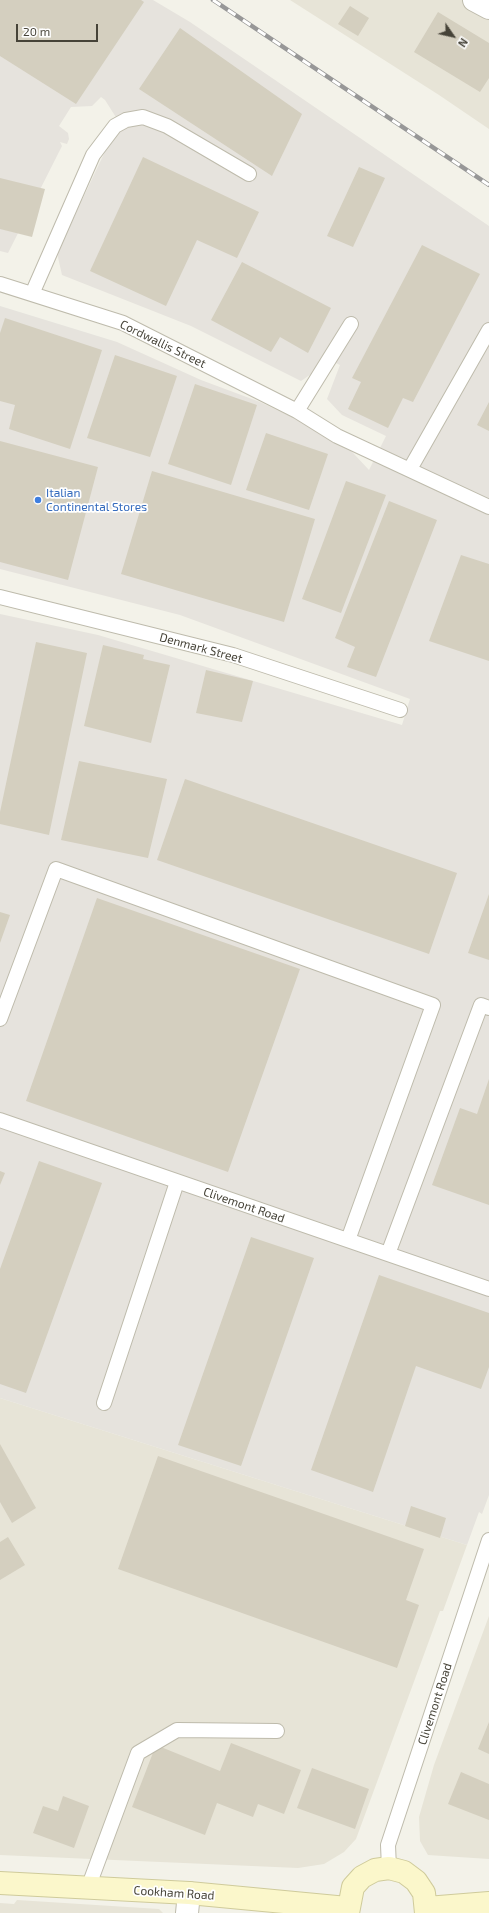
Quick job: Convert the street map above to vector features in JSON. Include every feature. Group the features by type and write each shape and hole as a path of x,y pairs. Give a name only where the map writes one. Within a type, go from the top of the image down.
{"main road":[{"path":"389,1868 404,1872 416,1881 424,1893 426,1910 489,1903"},
{"name":"Cookham Road","path":"0,1883 88,1888 188,1903 347,1911 353,1887 362,1877 375,1870 389,1868"}],"street":[{"path":"474,0 489,8"}],"lane":[{"path":"32,294 93,155 115,126 126,120 143,117 161,124 249,174"},
{"name":"Cordwallis Street","path":"0,284 124,323 297,411 337,436 489,507"},
{"path":"297,411 351,324"},
{"path":"410,469 489,330"},
{"name":"Denmark Street","path":"0,597 233,655 400,710"},
{"path":"0,1019 56,869 433,1005 348,1240"},
{"path":"388,1254 481,1005 489,1008"},
{"name":"Clivemont Road","path":"0,1120 489,1289"},
{"path":"104,1403 178,1182"},
{"name":"Clivemont Road","path":"389,1868 388,1845 489,1540"},
{"path":"88,1888 138,1753 177,1730 277,1731"}],"shaded area":[{"path":"0,0 153,0 190,22 489,226 489,1495 482,1514 479,1512 467,1545 0,1398 0,614 98,635 402,725 410,699 180,615 0,569 0,306 117,342 201,380 260,402 341,440 369,470 386,436 342,415 327,399 340,365 325,358 317,370 301,381 191,326 62,275 57,253 119,122 105,100 101,97 92,106 71,107 59,126 68,133 69,139 67,144 60,142 62,146 8,253 0,251"},
{"path":"290,0 489,0 489,129 439,95"},
{"path":"0,1398 467,1545 443,1611 440,1611 356,1839 344,1852 324,1864 298,1868 0,1855"},
{"path":"489,1616 489,1859 428,1855 420,1841 419,1817 434,1765"},
{"path":"17,1900 159,1909 163,1913 0,1913 0,1903 14,1904"}],"building":[{"path":"0,0 141,0 144,2 76,104 0,56"},
{"path":"350,6 369,18 358,36 338,24"},
{"path":"438,12 489,43 489,78 480,92 414,52"},
{"path":"180,28 302,114 272,176 139,89"},
{"path":"143,157 259,212 237,258 197,240 166,306 90,271"},
{"path":"359,167 385,178 353,247 327,236"},
{"path":"0,178 45,189 32,237 0,229"},
{"path":"422,245 480,274 413,402 403,398 388,428 348,409 361,382 352,378"},
{"path":"242,262 331,308 308,353 280,337 271,352 211,320"},
{"path":"5,318 102,350 70,449 9,429 15,405 0,401 0,333"},
{"path":"115,355 177,376 150,457 87,438"},
{"path":"195,384 257,405 231,485 168,464"},
{"path":"489,402 489,431 477,425"},
{"path":"266,433 328,454 309,510 246,490"},
{"path":"0,441 98,467 68,580 0,562"},
{"path":"152,471 315,519 284,622 121,574"},
{"path":"346,481 386,495 341,613 302,599"},
{"path":"389,501 437,520 376,677 347,667 355,647 335,638"},
{"path":"461,555 489,564 489,661 429,641"},
{"path":"36,642 87,653 49,835 0,824 0,812"},
{"path":"103,645 144,655 143,659 170,665 151,743 84,726"},
{"path":"206,670 253,681 242,722 196,713"},
{"path":"79,761 167,779 148,858 61,840"},
{"path":"185,779 457,873 429,954 157,860"},
{"path":"489,894 489,960 468,953"},
{"path":"97,898 300,969 228,1172 26,1101"},
{"path":"0,912 10,915 0,943"},
{"path":"489,1079 489,1205 432,1185 460,1108 477,1114"},
{"path":"39,1161 102,1183 26,1393 0,1384 0,1269"},
{"path":"0,1171 5,1173 0,1185"},
{"path":"251,1237 314,1258 241,1466 178,1445"},
{"path":"379,1275 489,1313 489,1367 481,1389 416,1366 373,1492 311,1470"},
{"path":"0,1444 36,1508 12,1523 0,1502"},
{"path":"158,1456 424,1549 406,1600 419,1605 397,1668 118,1569"},
{"path":"411,1506 446,1518 440,1538 405,1526"},
{"path":"8,1537 25,1565 0,1580 0,1542"},
{"path":"489,1722 489,1754 478,1749"},
{"path":"231,1743 301,1770 284,1814 258,1804 253,1817 217,1803 205,1835 132,1807 156,1745 220,1771"},
{"path":"312,1768 369,1789 355,1829 297,1808"},
{"path":"461,1772 489,1784 489,1820 448,1804"},
{"path":"63,1796 89,1806 74,1848 33,1833 43,1806 58,1811"}],"railway":[{"path":"213,0 489,185"}],"place":[{"name":"Italian Continental Stores","path":"38,500"}]}
